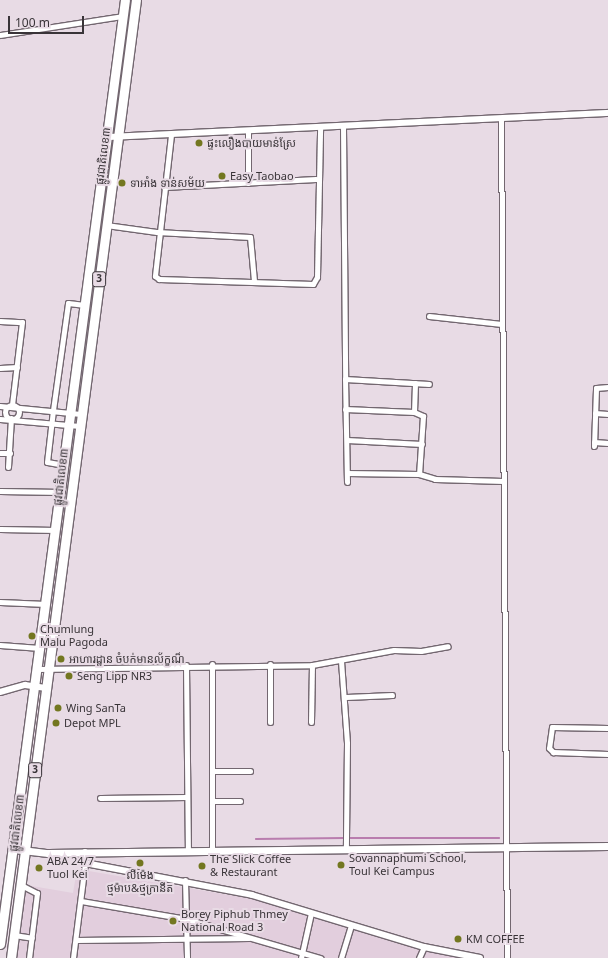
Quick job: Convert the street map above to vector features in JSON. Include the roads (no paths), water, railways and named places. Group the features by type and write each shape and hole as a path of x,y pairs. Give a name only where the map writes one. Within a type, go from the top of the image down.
{"highway":[{"name":"ផ្លូវជាតិលេខ៣","path":"0,944 14,849 125,0"},
{"name":"ផ្លូវជាតិលេខ៣","path":"11,958 136,0"}],"main road":[{"path":"14,849 25,851 85,852 188,850 346,841 506,846 608,846"}],"street":[{"path":"0,36 123,16"},
{"path":"107,137 118,138 248,133 608,114"},
{"path":"501,119 507,958"},
{"path":"343,128 345,409 348,482"},
{"path":"171,135 157,232 154,271 159,279 316,282 316,179 320,129"},
{"path":"248,133 248,183"},
{"path":"164,187 316,179"},
{"path":"106,225 157,232 250,237 254,281"},
{"path":"64,465 47,462 51,423 68,303 85,305"},
{"path":"429,316 502,324"},
{"path":"0,322 22,320 12,405 5,412 11,418 8,467"},
{"path":"0,368 16,367"},
{"path":"345,379 429,384"},
{"path":"414,412 416,383"},
{"path":"608,387 596,388 594,444 608,443"},
{"path":"0,406 12,405 81,414"},
{"path":"11,418 18,412 12,405"},
{"path":"345,409 414,412 423,416 419,474"},
{"path":"595,413 608,414"},
{"path":"0,419 11,418 80,426"},
{"path":"347,440 422,444"},
{"path":"0,454 10,453"},
{"path":"347,473 419,474 435,479 503,481"},
{"path":"0,491 61,492"},
{"path":"0,529 56,530"},
{"path":"0,602 46,604"},
{"path":"0,645 40,648"},
{"path":"37,669 48,670 212,664 312,665 341,661 394,650 421,651 448,646"},
{"path":"341,661 346,697 346,841"},
{"path":"212,664 212,849"},
{"path":"270,664 270,722"},
{"path":"186,665 188,850"},
{"path":"312,665 312,722"},
{"path":"0,692 25,685 46,688"},
{"path":"346,697 392,695"},
{"path":"608,728 552,727 549,748 553,752 608,754"},
{"path":"212,772 250,771"},
{"path":"100,798 187,797"},
{"path":"212,801 240,801"},
{"path":"73,958 81,901 85,852"},
{"path":"85,863 186,880 312,913 424,946 480,958"},
{"path":"186,880 187,958"},
{"path":"21,885 37,893 29,958"},
{"path":"81,901 186,919 301,951 320,958"},
{"path":"301,958 301,951 312,913"},
{"path":"341,958 351,925"},
{"path":"14,935 32,938"},
{"path":"76,940 255,938"},
{"path":"419,958 424,946"}],"waterway":[{"path":"256,839 344,838"},
{"path":"348,838 499,838"}],"place":[{"name":"ផ្ទះលឿងបាយមាន់ស្រែ","path":"199,143"},
{"name":"Easy Taobao","path":"222,176"},
{"name":"ទាអាំង ទាន់សម័យ","path":"122,183"},
{"name":"Chumlung Malu Pagoda","path":"32,636"},
{"name":"អាហារដ្ឋាន ចំបក់មានល័ក្ខណ៏","path":"61,659"},
{"name":"Seng Lipp NR3","path":"69,676"},
{"name":"Wing SanTa","path":"58,708"},
{"name":"Depot MPL","path":"56,723"},
{"name":"លីម៉េង ថ្មម៉ាប&ថ្មក្រានីត","path":"140,863"},
{"name":"Sovannaphumi School, Toul Kei Campus","path":"341,865"},
{"name":"The Slick Coffee & Restaurant","path":"202,866"},
{"name":"ABA 24/7 Tuol Kei","path":"39,868"},
{"name":"Borey Piphub Thmey National Road 3","path":"173,921"},
{"name":"KM COFFEE","path":"458,939"}]}
